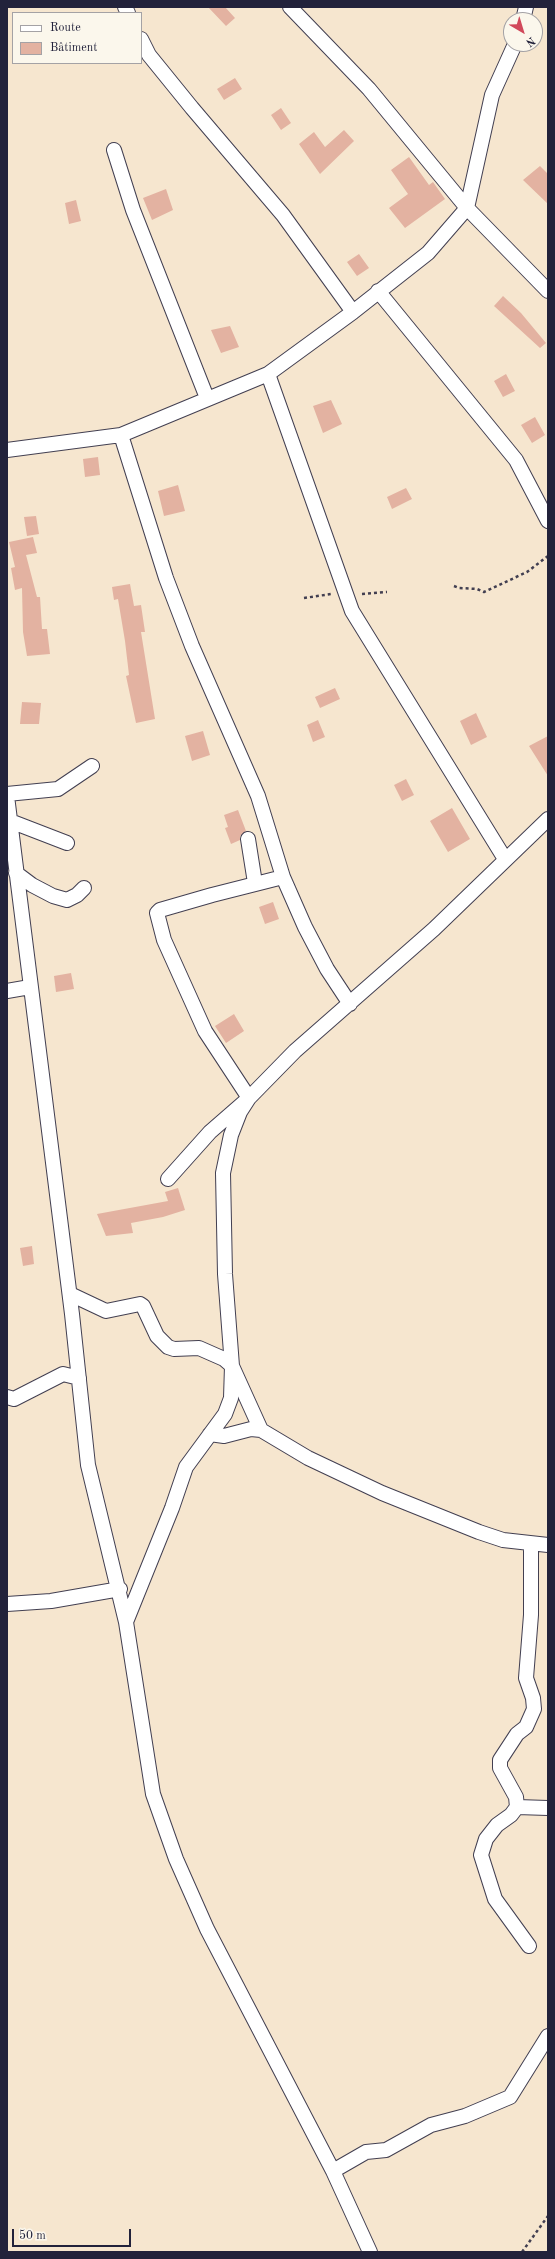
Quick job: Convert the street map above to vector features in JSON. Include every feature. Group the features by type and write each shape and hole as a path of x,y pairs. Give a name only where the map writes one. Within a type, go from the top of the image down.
{"street":[{"path":"290,7 369,89 467,208 548,291"},
{"path":"142,41 149,55 187,102 283,215 353,312"},
{"path":"7,450 121,435 207,398 268,374 353,312 428,253 467,208 492,95 511,52"},
{"path":"114,150 133,210 207,398"},
{"path":"378,291 516,460 548,521"},
{"path":"268,374 352,611 506,859"},
{"path":"121,435 166,578 192,646 258,796 282,878 327,969 350,1004"},
{"path":"92,766 58,789 7,795 30,987 71,1300 88,1465 120,1589 153,1794 176,1859 207,1929 333,2171 370,2252"},
{"path":"168,1179 210,1132 249,1098 295,1051 434,929 548,819"},
{"path":"10,821 67,843"},
{"path":"248,839 256,883"},
{"path":"16,873 32,885 53,896 67,900 77,895 84,888"},
{"path":"249,1098 205,1031 190,1001 156,916 160,910 256,883 282,878"},
{"path":"7,991 30,987"},
{"path":"126,1622 172,1508 186,1467 225,1414 229,1403 232,1366 225,1274 223,1174 231,1135 240,1112 249,1098"},
{"path":"71,1300 89,1303 106,1311 140,1304 144,1306 157,1336 168,1347 174,1349 188,1347 208,1350 232,1366 261,1430"},
{"path":"7,1397 14,1399 63,1374 79,1378"},
{"path":"210,1434 224,1436 251,1429 261,1430 308,1458 382,1492 485,1534 503,1540 530,1545 548,1545"},
{"path":"529,1946 495,1899 481,1855 486,1839 497,1825 511,1816 517,1807 516,1797 500,1768 500,1760 517,1734 526,1727 534,1709 533,1698 526,1678 531,1615 530,1545"},
{"path":"7,1604 51,1601 120,1589"},
{"path":"517,1807 548,1808"},
{"path":"333,2171 366,2152 386,2150 431,2125 464,2116 510,2097 548,2036"}],"path":[{"path":"454,586 459,588 478,589 484,592 527,572 548,556"},
{"path":"304,598 346,592 364,594 387,592"},
{"path":"522,2252 548,2216"}],"building":[{"path":"208,7 225,7 235,18 226,26"},
{"path":"235,78 242,89 224,100 217,89"},
{"path":"281,108 291,123 281,130 271,115"},
{"path":"344,130 354,141 320,174 299,144 314,132 325,147"},
{"path":"409,157 429,185 433,182 445,199 405,228 389,208 408,194 391,170"},
{"path":"540,166 548,174 548,204 523,180"},
{"path":"166,189 173,210 152,220 143,198"},
{"path":"76,200 81,221 69,224 65,203"},
{"path":"359,254 369,268 357,276 347,262"},
{"path":"503,296 521,313 546,343 540,348 494,306"},
{"path":"230,326 239,347 221,353 211,330"},
{"path":"506,374 515,391 503,397 494,381"},
{"path":"331,400 342,424 323,433 313,406"},
{"path":"535,417 545,435 532,443 521,425"},
{"path":"98,457 100,475 85,477 83,459"},
{"path":"178,485 185,511 164,516 158,491"},
{"path":"406,488 412,499 392,509 387,497"},
{"path":"36,516 39,534 27,536 24,517"},
{"path":"33,537 37,553 26,555 37,597 40,597 42,629 47,629 50,654 27,656 23,632 22,588 15,590 11,568 15,567 9,542"},
{"path":"130,584 134,606 141,605 145,632 141,632 155,719 136,723 126,676 129,675 118,599 114,600 112,587"},
{"path":"335,688 340,699 320,708 315,697"},
{"path":"22,702 41,703 39,724 20,724"},
{"path":"476,713 487,737 471,745 460,721"},
{"path":"318,720 325,737 313,742 307,725"},
{"path":"203,731 210,755 192,761 185,736"},
{"path":"548,736 548,776 529,746"},
{"path":"406,779 414,795 402,801 394,785"},
{"path":"452,808 470,839 448,852 430,821"},
{"path":"238,810 246,831 240,836 240,840 231,844 225,828 228,827 224,815"},
{"path":"273,902 279,919 265,924 259,907"},
{"path":"71,973 74,989 56,992 54,976"},
{"path":"234,1014 244,1031 226,1043 215,1026"},
{"path":"178,1188 185,1210 163,1217 131,1223 133,1233 106,1236 97,1214 168,1201 165,1192"},
{"path":"32,1246 34,1264 23,1266 20,1248"}]}
